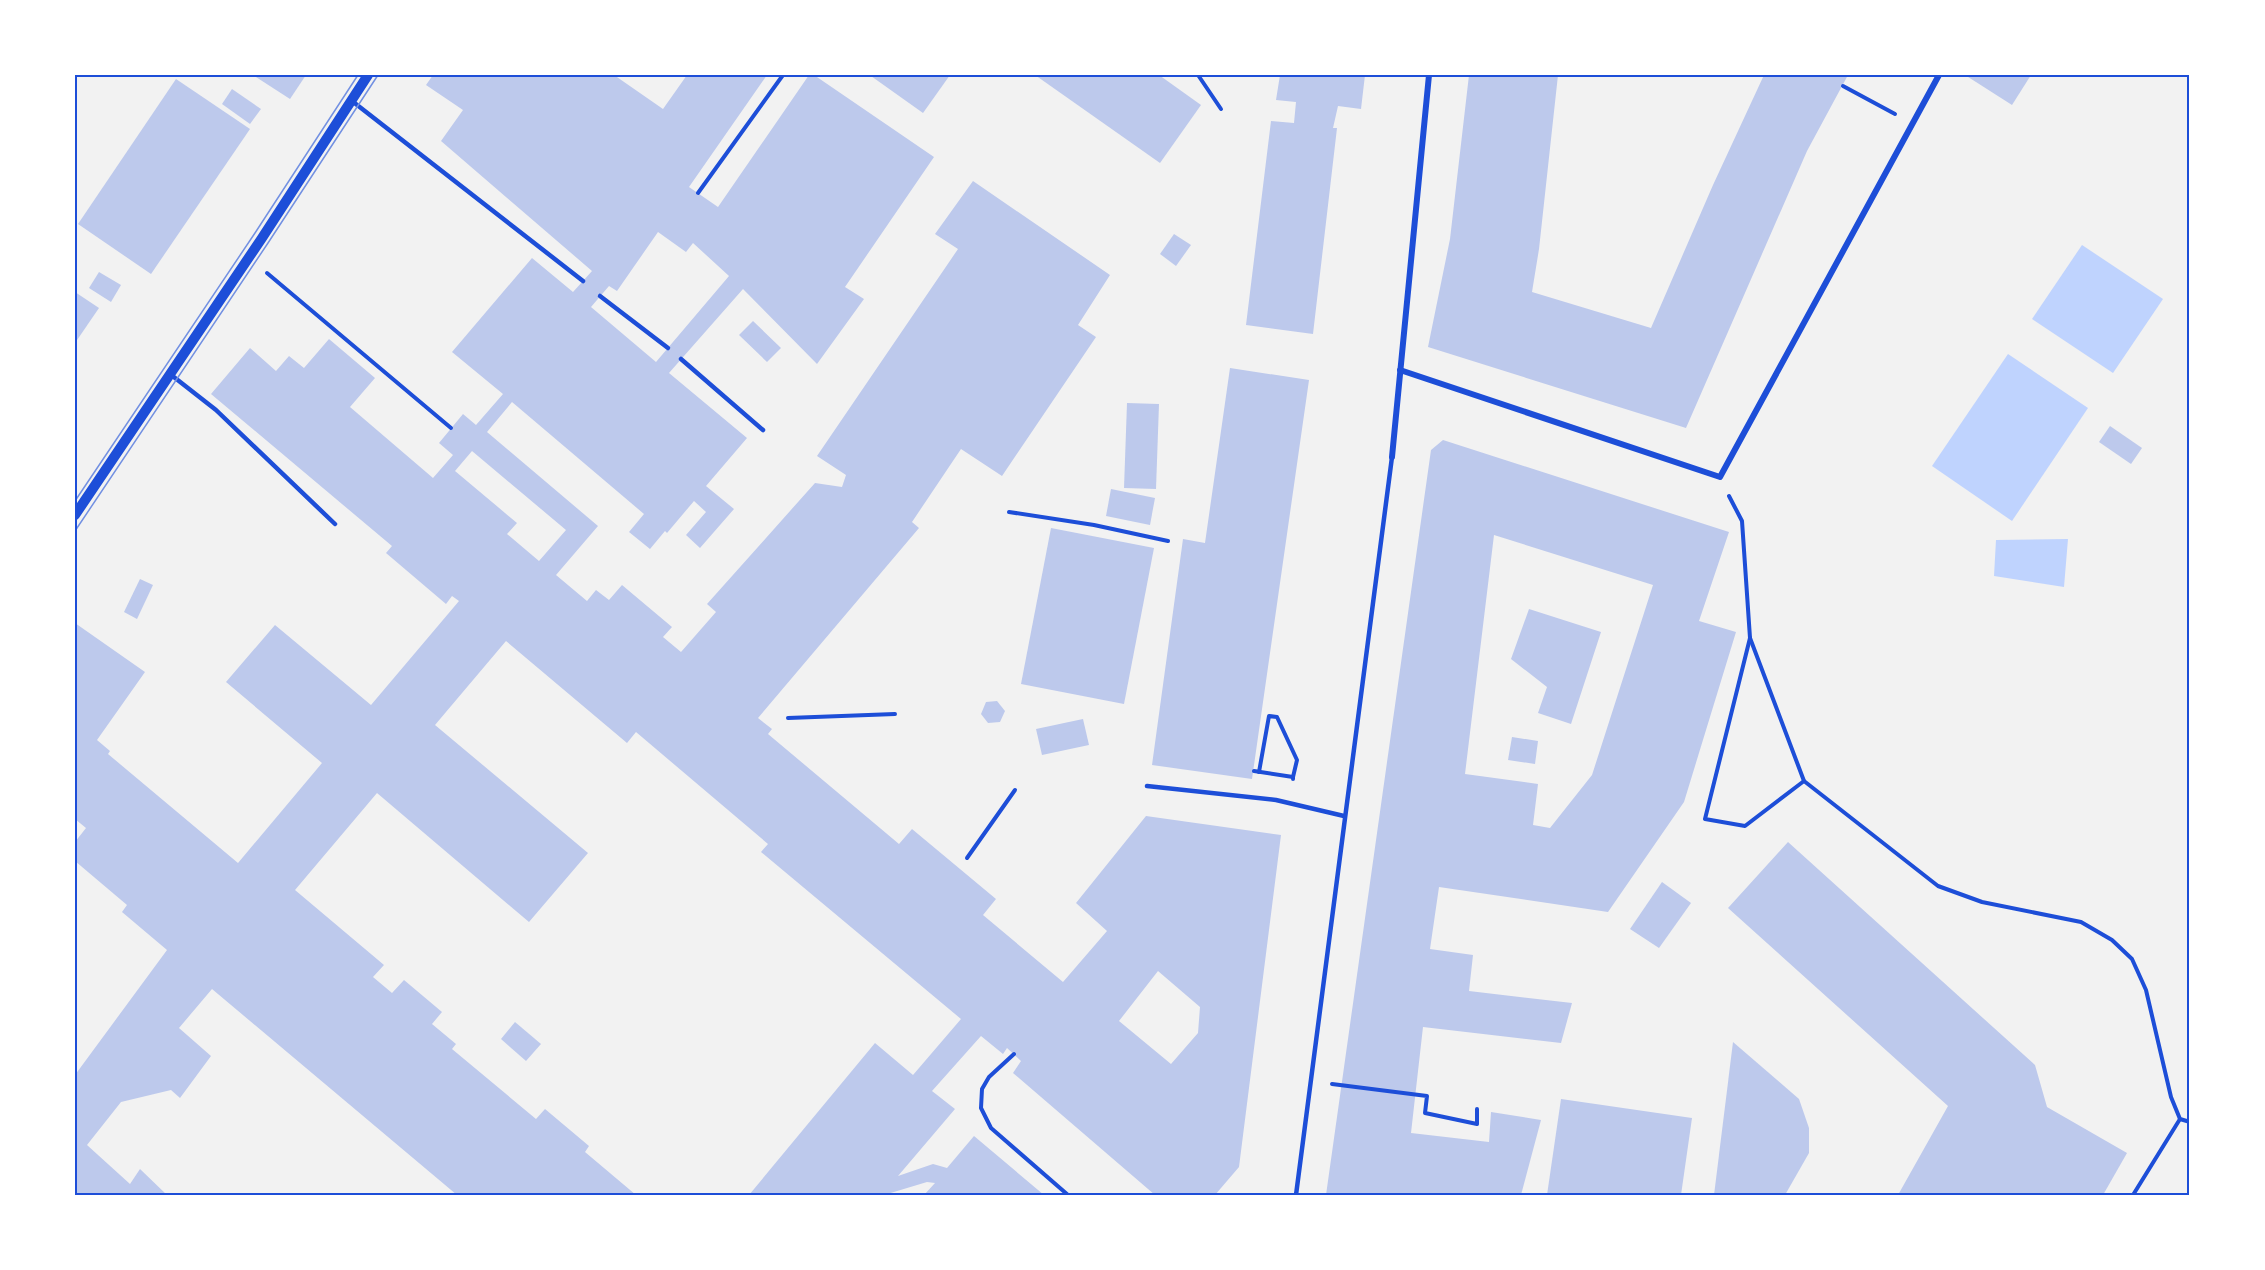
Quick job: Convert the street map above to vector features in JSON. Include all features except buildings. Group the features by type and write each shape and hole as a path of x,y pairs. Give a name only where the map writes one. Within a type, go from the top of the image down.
{"street":[{"path":"75,515 249,257 368,75"},
{"path":"1392,457 1429,75"},
{"path":"1400,370 1720,477 1939,75"}],"lane":[{"path":"352,100 583,281"},
{"path":"600,296 668,348"},
{"path":"681,359 763,429"},
{"path":"170,374 216,410 335,524"},
{"path":"1296,1195 1392,457"},
{"path":"1147,786 1276,800 1344,816"}],"path":[{"path":"698,193 783,75"},
{"path":"1198,75 1221,109"},
{"path":"1842,86 1913,123"},
{"path":"249,257 451,428"},
{"path":"1009,512 1094,525 1168,541"},
{"path":"1742,521 1750,638 1804,781 1938,886 1982,902 2081,922 2112,940 2132,959 2146,990 2171,1097 2180,1119"},
{"path":"1750,638 1705,819 1745,826 1804,781"},
{"path":"788,718 895,714"},
{"path":"1268,773 1256,771 1269,716 1277,717 1297,760 1293,777"},
{"path":"967,858 1015,790"},
{"path":"1014,1054 989,1077 982,1089 981,1108 991,1128 1068,1195"},
{"path":"1310,1081 1427,1096 1425,1113 1477,1124 1477,1109"},
{"path":"2180,1119 2190,1122"},
{"path":"2133,1195 2180,1119"}],"water":[{"path":"2082,245 2163,299 2113,373 2032,319"},
{"path":"2008,354 2088,408 2012,521 1932,466"},
{"path":"2068,539 2064,587 1994,576 1996,540"}],"tram line":[{"path":"75,501 358,75"},
{"path":"75,531 378,75"}]}
